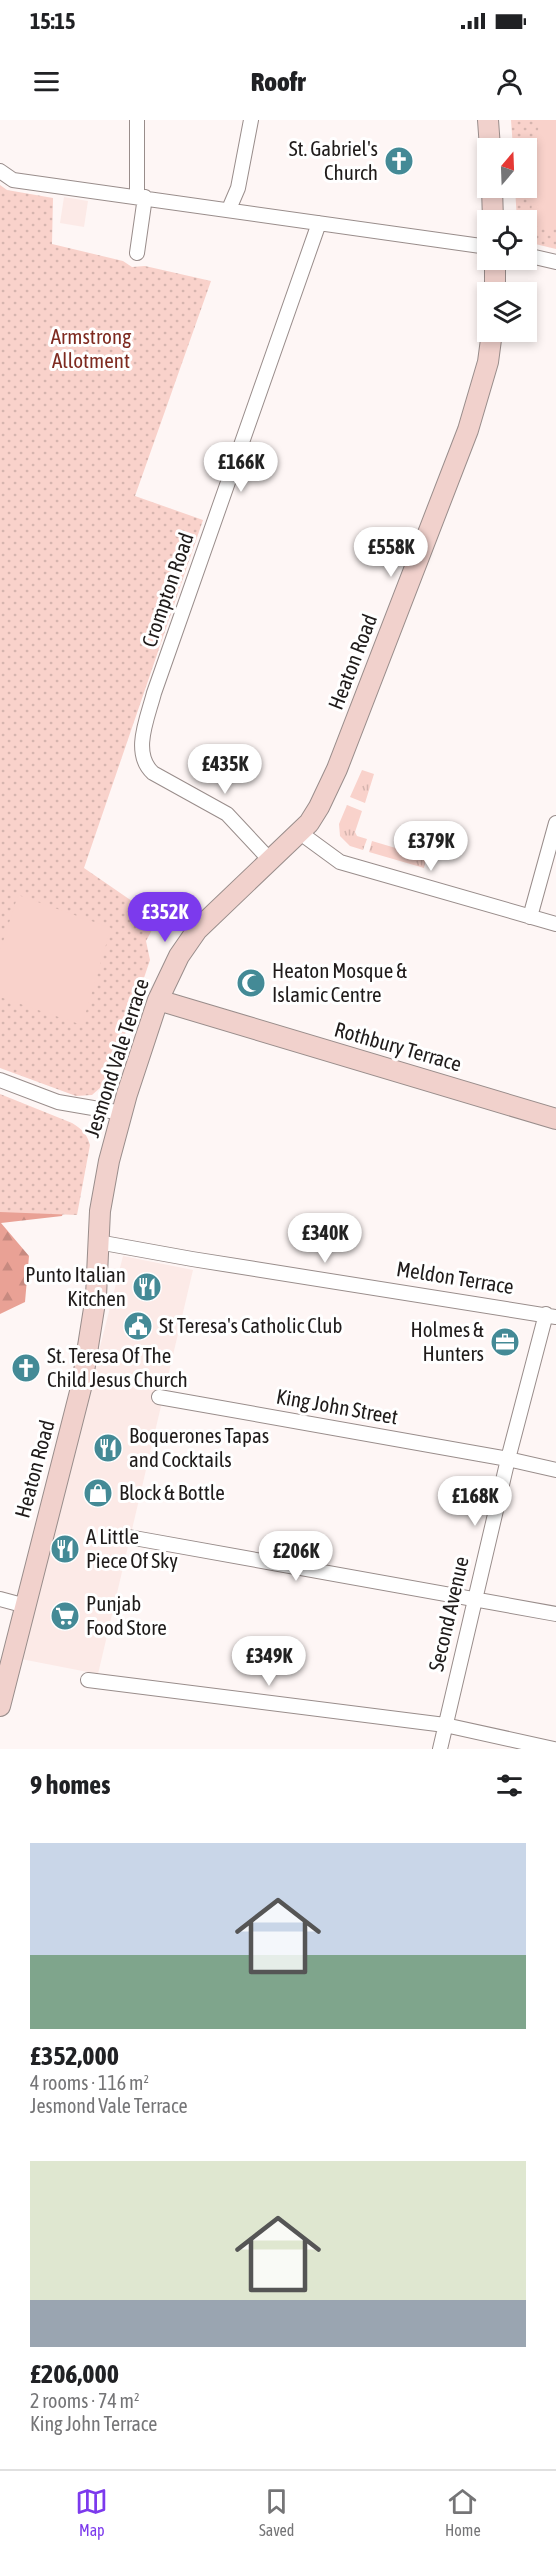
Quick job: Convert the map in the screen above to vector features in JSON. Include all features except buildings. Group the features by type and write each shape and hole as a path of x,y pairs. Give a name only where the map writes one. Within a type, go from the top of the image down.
{"street":[{"path":"137,120 141,197 137,253"},
{"path":"229,209 238,188 251,120"},
{"path":"488,120 489,138"},
{"path":"0,171 13,180 477,245"},
{"name":"Crompton Road","path":"269,859 234,819 165,781 148,768 142,748 154,693 319,223"},
{"path":"537,258 556,262"},
{"name":"Heaton Road","path":"299,832 315,816 338,769 468,430 488,362 491,342"},
{"path":"530,916 556,823"},
{"path":"299,832 340,862 556,924"},
{"name":"Jesmond Vale Terrace","path":"98,1242 104,1189 122,1113 158,1000 179,956 197,930 299,832"},
{"name":"Rothbury Terrace","path":"158,1000 556,1119"},
{"path":"0,1080 68,1104 122,1113"},
{"name":"Heaton Road","path":"0,1706 82,1384 96,1296 98,1242"},
{"name":"Meldon Terrace","path":"98,1242 551,1316"},
{"name":"Second Avenue","path":"440,1749 508,1459 551,1316"},
{"name":"King John Street","path":"159,1397 508,1459 556,1470"},
{"path":"123,1536 556,1614"},
{"path":"0,1599 26,1606"},
{"path":"88,1680 445,1725 554,1749"}],"shaded area":[{"path":"64,197 88,201 84,227 60,223"},
{"path":"123,1256 193,1270 98,1674 21,1659"}],"green space":[{"path":"511,120 556,120 556,249 537,244 537,210 516,210 516,198 537,198 537,138 512,138"},
{"path":"539,120 556,120 556,228 537,227 537,210 531,210 532,198 537,198"},
{"name":"Armstrong Allotment","path":"0,185 7,190 53,198 52,244 123,261 132,267 145,266 211,281 135,496 203,520 84,868 158,919 146,941 150,960 110,1079 92,1095 76,1096 0,1068"},
{"path":"362,770 374,774 365,803 350,797"},
{"path":"347,805 362,811 355,832 357,836 367,839 363,850 350,846 340,836 339,824"},
{"path":"372,841 426,857 424,868 369,852"},
{"path":"18,895 111,928 82,1025 0,997 0,951"},
{"path":"0,1094 72,1123 86,1135 90,1145 77,1215 0,1212"},
{"path":"0,1182 72,1185 62,1216 1,1223 29,1256 25,1302 0,1314"}],"place":[{"name":"St. Gabriel's Church","path":"399,161"},
{"name":"Heaton Mosque & Islamic Centre","path":"251,983"},
{"name":"Punto Italian Kitchen","path":"147,1287"},
{"name":"St Teresa's Catholic Club","path":"138,1326"},
{"name":"Holmes & Hunters","path":"505,1342"},
{"name":"St. Teresa Of The Child Jesus Church","path":"26,1368"},
{"name":"Boquerones Tapas and Cocktails","path":"108,1448"},
{"name":"Block & Bottle","path":"98,1493"},
{"name":"A Little Piece Of Sky","path":"65,1549"},
{"name":"Punjab Food Store","path":"65,1616"}]}
